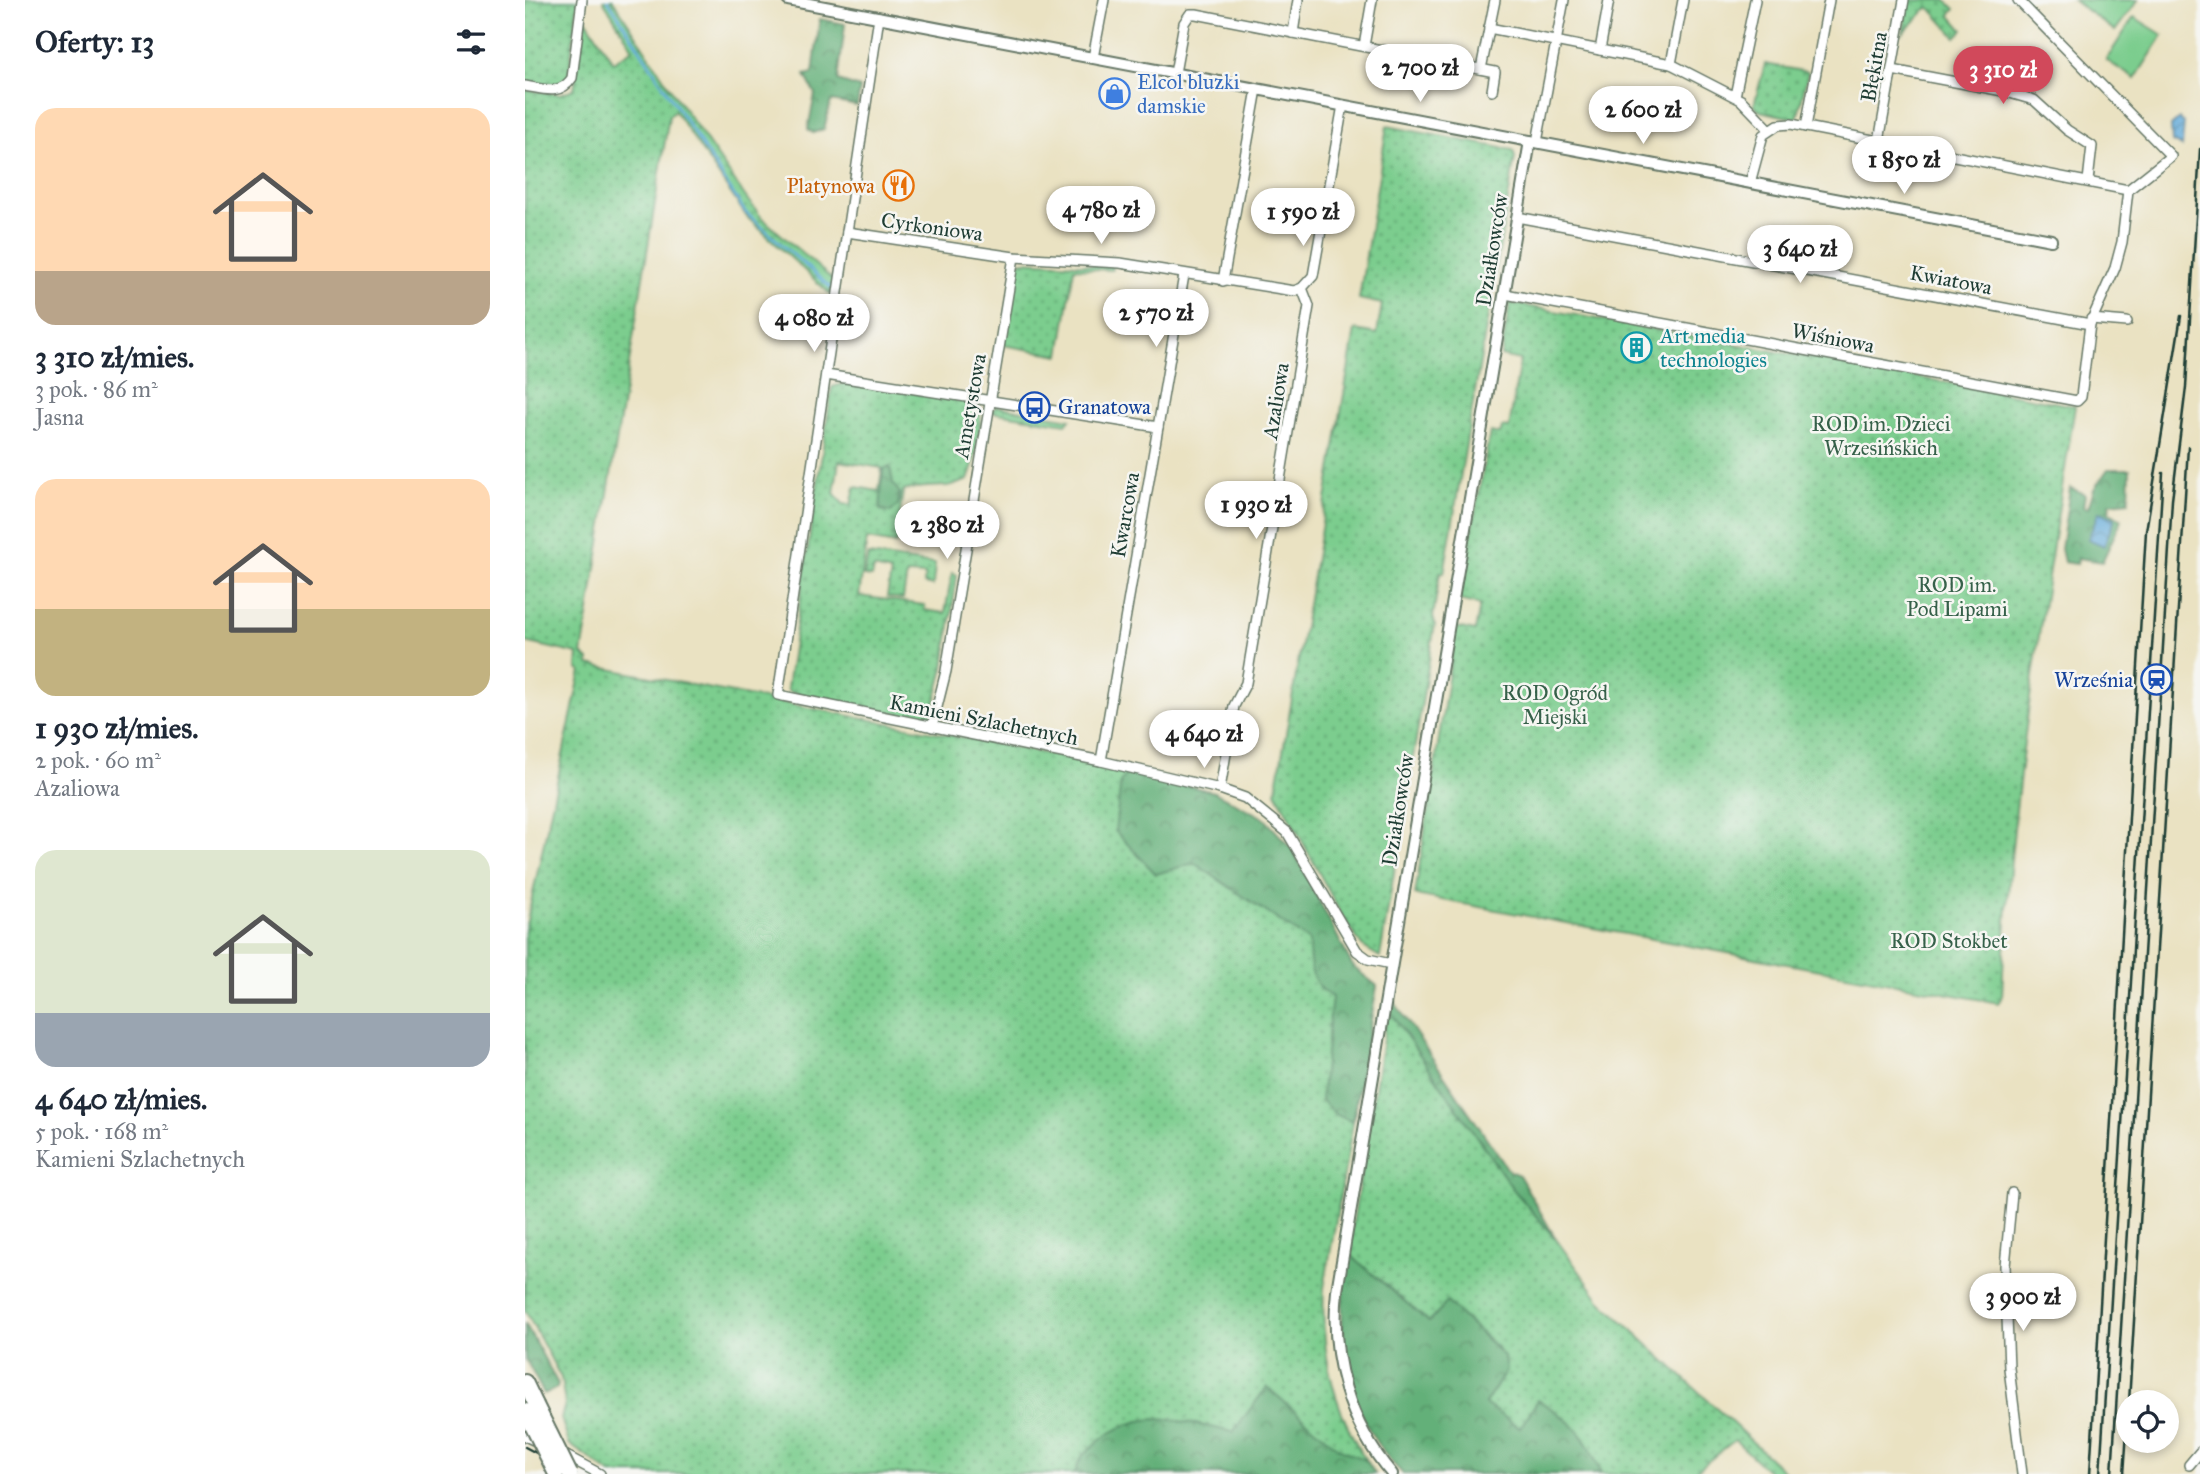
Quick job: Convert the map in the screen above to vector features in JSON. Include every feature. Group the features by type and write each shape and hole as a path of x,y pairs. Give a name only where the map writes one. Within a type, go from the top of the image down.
{"main road":[{"path":"525,1382 531,1408 556,1474"},
{"path":"531,1408 570,1474"}],"street":[{"path":"525,86 556,91 566,88 572,78 582,0"},
{"path":"788,0 2051,240"},
{"path":"1093,58 1104,0"},
{"path":"1293,33 1298,0"},
{"path":"1364,46 1372,0"},
{"path":"1481,69 1495,0"},
{"path":"1533,141 1564,0"},
{"path":"1600,50 1609,0"},
{"path":"1671,64 1683,0"},
{"path":"1735,96 1755,0"},
{"path":"1806,127 1829,0"},
{"name":"Błękitna","path":"1879,141 1904,0"},
{"path":"2018,0 2171,156 2128,190 2122,245 2091,322"},
{"path":"1174,73 1184,23 1190,15 1495,72 1492,91"},
{"path":"879,17 826,375 1158,427"},
{"path":"1489,28 1671,64 1735,96 1769,129"},
{"path":"1892,69 2003,91 2040,103 2067,130 2092,146 2088,181"},
{"path":"1223,281 1257,89"},
{"path":"1302,288 1313,276 1343,105"},
{"path":"1750,183 1759,144 1769,129 1791,124 2128,190"},
{"name":"Działkowców","path":"1392,1474 1369,1442 1351,1405 1339,1361 1335,1316 1391,964 1504,293 1533,141"},
{"name":"Kwiatowa","path":"1517,217 2091,322 2127,322"},
{"name":"Cyrkoniowa","path":"847,232 1014,257 1120,263 1287,291 1302,288"},
{"name":"Ametystowa","path":"932,727 946,671 988,399 1014,257"},
{"name":"Kwarcowa","path":"1101,761 1184,275"},
{"name":"Azaliowa","path":"1220,789 1234,706 1246,683 1309,306 1302,288"},
{"name":"Wiśniowa","path":"1504,293 2077,401 2081,397 2091,322"},
{"name":"Kamieni Szlachetnych","path":"826,375 778,695 1101,761 1220,789 1245,798 1287,832 1349,941 1368,959 1391,964"},
{"path":"2012,1193 2005,1279 2009,1368 2022,1474"},
{"path":"525,1436 600,1474"},
{"path":"2189,1465 2200,1452"}],"green space":[{"path":"525,0 578,0 568,79 558,88 525,82"},
{"path":"603,0 613,0 674,94 762,218 833,280 831,295 747,217 675,111 669,116 582,654 589,660 589,665 1078,760 1214,792 1293,850 1353,967 1377,986 1324,1288 1323,1314 1328,1363 1340,1408 1375,1474 611,1474 569,1444 561,1418 565,1404 561,1378 525,1310 525,930 581,671 577,669 578,654 525,642 525,90 560,94 574,89 586,19 613,62 633,49"},
{"path":"1909,0 1946,0 1955,9 1950,15 1963,30 1956,37 1929,7 1903,33"},
{"path":"2073,0 2138,0 2115,31"},
{"path":"2134,17 2163,35 2135,79 2106,60"},
{"path":"820,19 845,24 838,81 860,88 857,106 831,101 824,129 813,133 808,129 815,94 805,75 813,73"},
{"path":"1765,64 1808,72 1797,119 1760,111 1754,105"},
{"path":"1387,126 1513,150 1515,157 1444,573 1440,572 1433,617 1435,624 1380,957 1362,946 1341,914 1276,792 1355,330 1377,334 1382,304 1359,299"},
{"path":"1022,261 1112,266 1112,270 1074,268 1060,355 1002,345 1016,268"},
{"path":"1510,303 2075,406 2029,701 2012,848 2002,997 1998,1003 1415,895 1456,627 1475,631 1480,605 1459,600 1490,432 1500,434 1502,427 1509,428 1520,360 1501,356"},
{"path":"846,383 976,401 979,407 980,426 968,480 903,491 896,544 867,539 859,596 925,605 924,610 945,613 952,573 957,575 944,668 932,714 924,719 789,692 787,688 832,387","holes":["839,461 882,468 879,491 855,487 851,505 843,504 834,493"]},
{"path":"996,406 1070,419 1066,424 991,412"},
{"path":"890,467 893,484 900,493 898,505 891,512 880,510 883,469"},
{"path":"2108,469 2130,469 2129,501 2110,503 2109,512 2122,519 2102,562 2078,558 2077,564 2064,562 2061,549 2070,488 2085,494 2083,507 2088,508 2094,489"},
{"path":"868,555 935,564 933,586 924,584 925,575 907,574 903,599 887,597 891,572 874,568 872,577 864,576"},
{"path":"1128,772 1214,792 1264,818 1293,850 1353,967 1377,986 1352,1122 1335,1114 1321,1100 1332,997 1319,986 1312,973 1309,941 1194,863 1156,874 1115,831 1121,781"},
{"path":"1393,1000 1509,1171 1519,1175 1556,1239 1513,1189 1388,1009"},
{"path":"1388,1009 1513,1189 1556,1239 1600,1300 1787,1474 1771,1474 1735,1440 1692,1474 1601,1474 1584,1439 1561,1415 1538,1400 1520,1428 1485,1404 1506,1371 1497,1347 1447,1303 1429,1322 1348,1253"},
{"path":"1348,1253 1429,1322 1447,1302 1504,1356 1506,1371 1485,1404 1520,1428 1538,1400 1561,1415 1584,1439 1601,1474 1403,1474 1383,1451 1367,1426 1348,1371 1342,1312"},
{"path":"525,1323 558,1384 557,1388 544,1394 525,1358"},
{"path":"1267,1387 1338,1448 1367,1461 1375,1474 1075,1474 1083,1455 1090,1448 1116,1430 1132,1423 1164,1419 1233,1432"}],"water":[{"path":"2179,119 2184,123 2182,147 2172,142 2171,126"},
{"path":"2099,512 2115,518 2104,546 2088,539"}],"waterway":[{"path":"608,0 745,212 831,288"}],"railway":[{"path":"2112,1474 2172,500 2186,387 2200,149"},
{"path":"2090,1474 2146,531 2181,316"},
{"path":"2130,1390 2188,447"},
{"path":"2100,1474 2163,473"},
{"path":"525,1447 576,1474"},
{"path":"2124,1474 2125,1453"}],"place":[{"name":"Elcol bluzki damskie","path":"1114,94"},
{"name":"Platynowa","path":"898,186"},
{"name":"Art media technologies","path":"1637,348"},
{"name":"Granatowa","path":"1035,407"},
{"name":"Września","path":"2156,680"}],"park label":[{"name":"ROD im. Dzieci Wrzesińskich","path":"1881,436"},
{"name":"ROD im. Pod Lipami","path":"1957,597"},
{"name":"ROD Ogród Miejski","path":"1555,705"},
{"name":"ROD Stokbet","path":"1949,941"}]}
